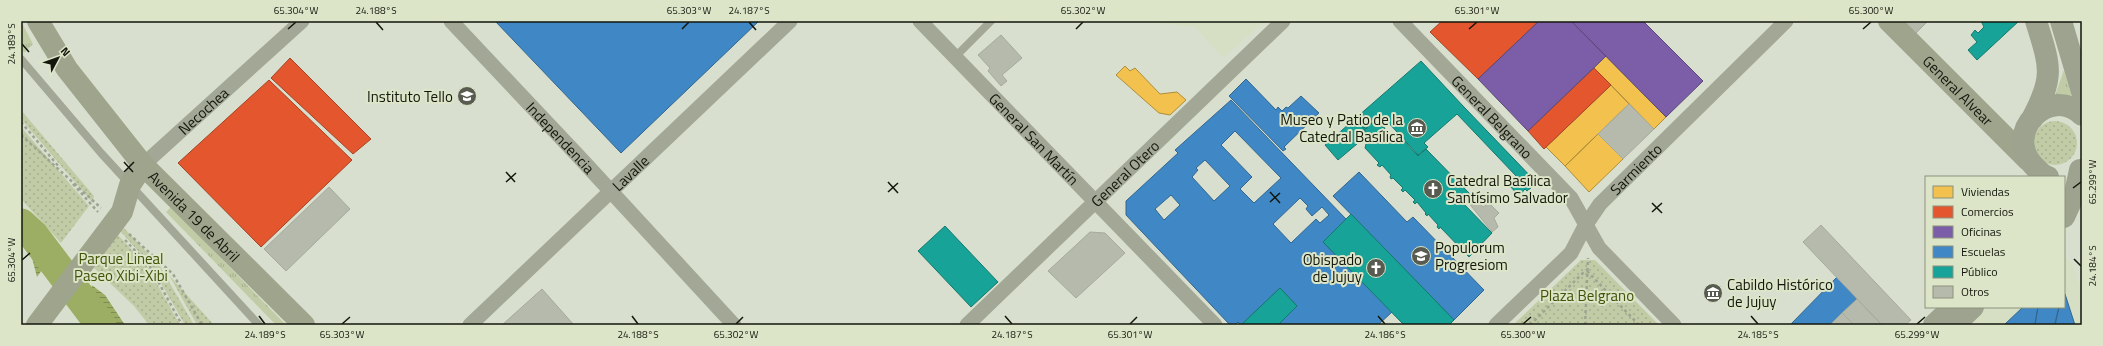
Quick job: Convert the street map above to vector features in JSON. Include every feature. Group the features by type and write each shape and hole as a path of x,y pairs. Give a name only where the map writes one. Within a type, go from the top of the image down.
{"main road":[{"name":"Avenida 19 de Abril","path":"38,21 67,69 143,165 304,325"},
{"name":"General Alvear","path":"1889,21 2027,159"},
{"path":"2036,21 2046,52 2049,75 2044,95 2023,138 2027,159 2060,175"},
{"path":"2061,21 2082,92"},
{"path":"2032,119 2039,111 2058,105 2069,106 2082,115"},
{"name":"Necochea","path":"37,325 122,212 130,185 143,165"},
{"path":"2065,181 2075,193 2065,214"},
{"path":"1934,325 1952,308"},
{"path":"1954,325 1972,308"}],"street":[{"name":"Necochea","path":"143,165 302,21"},
{"name":"Independencia","path":"451,21 734,325"},
{"name":"Lavalle","path":"470,325 790,21"},
{"name":"General San Martín","path":"920,21 1215,325"},
{"name":"General Otero","path":"967,325 1283,21"},
{"name":"General Belgrano","path":"1400,21 1572,198 1585,226 1599,248 1674,325"},
{"name":"Sarmiento","path":"1496,325 1571,253 1585,226 1600,204 1786,21"}],"lane":[{"path":"955,56 991,21"},
{"name":"Avenida 19 de Abril","path":"21,59 130,185 259,325"}],"path":[{"path":"1530,325 1586,270"},
{"path":"1585,325 1586,270"},
{"path":"1586,270 1640,325"}],"shaded area":[{"path":"1158,21 1265,21 1223,58 1195,27 1160,23"},
{"path":"21,215 57,249 37,277 31,254 21,238"},
{"path":"2065,256 2074,266 2082,293 2082,325 1969,325 1986,308 2065,308"},
{"path":"85,280 105,295 125,325 94,325 75,304"}],"green space":[{"path":"21,21 33,44 24,53 21,46"},
{"path":"2064,70 2073,101 2054,98"},
{"path":"21,110 94,196 92,202 21,119"},
{"path":"2055,121 2067,125 2073,131 2077,143 2073,155 2067,161 2055,165 2043,161 2037,155 2033,143 2037,131 2043,125"},
{"name":"Parque Lineal Paseo Xibi-Xibi","path":"21,127 89,206 61,243 21,199"},
{"path":"171,207 286,325 276,325 166,212"},
{"name":"Parque Lineal Paseo Xibi-Xibi","path":"123,227 160,266 194,325 185,325 150,264 120,231"},
{"name":"Parque Lineal Paseo Xibi-Xibi","path":"118,235 147,266 180,325 149,325 134,306 94,268"},
{"name":"Plaza Belgrano","path":"1581,260 1595,260 1659,325 1513,325"},
{"name":"Parque Lineal Paseo Xibi-Xibi","path":"169,275 214,325 197,325"}],"pier":[{"path":"86,278 94,283 77,308 67,304"}],"building: Viviendas":[{"path":"1606,56 1666,117 1654,129 1594,68"},
{"path":"1125,66 1130,71 1135,68 1160,94 1177,92 1186,100 1170,115 1159,113 1116,75"},
{"path":"1611,85 1629,104 1565,166 1546,147"},
{"path":"1598,134 1623,159 1589,192 1565,166"}],"building: Comercios":[{"path":"1442,21 1539,21 1478,79 1430,32"},
{"path":"290,58 371,139 353,154 271,78"},
{"path":"1594,68 1611,85 1544,149 1528,131"},
{"path":"269,80 352,160 261,247 178,163"}],"building: Oficinas":[{"path":"1539,21 1571,21 1606,56 1528,131 1478,79"},
{"path":"1571,21 1643,21 1703,81 1666,117"}],"building: Escuelas":[{"path":"495,21 759,21 621,153"},
{"path":"1246,79 1276,110 1278,107 1282,111 1286,107 1288,108 1301,96 1319,113 1284,147 1286,149 1283,151 1229,96"},
{"path":"1231,100 1346,219 1323,242 1392,312 1378,325 1278,325 1297,306 1280,288 1241,325 1238,322 1235,325 1230,325 1126,215 1126,201 1178,153 1175,150","holes":["1235,131 1281,178 1254,203 1240,189 1252,177 1221,145","1205,160 1230,186 1214,201 1192,177 1198,170 1196,168","1171,195 1180,205 1164,220 1155,209","1300,198 1308,206 1306,209 1312,216 1322,207 1329,215 1320,223 1316,219 1291,243 1273,224"]},
{"name":"Populorum Progresiom","path":"1359,172 1407,222 1413,217 1484,290 1454,320 1333,196"},
{"path":"1837,277 1857,299 1830,325 1790,325"},
{"path":"2065,294 2075,325 2056,325 2055,323 2059,308 2065,308"},
{"path":"2022,308 2038,308 2035,323 2033,325 2004,325"},
{"path":"2038,308 2059,308 2055,325 2035,325"}],"building: Público":[{"path":"1981,21 2019,21 1977,60 1968,50 1977,42 1971,35 1975,30 1978,33 1984,27"},
{"name":"Museo y Patio de la Catedral Basílica","path":"1421,61 1537,183 1527,191 1525,189 1519,196 1509,185 1517,177 1457,114 1424,143 1428,147 1418,155 1386,120 1380,127 1376,121 1376,123 1371,124 1368,122 1370,124 1366,129 1363,126 1365,130 1364,138 1338,160 1325,145"},
{"name":"Catedral Basílica Santísimo Salvador","path":"1369,121 1371,124 1378,122 1378,125 1385,128 1384,130 1388,133 1389,132 1389,135 1397,144 1402,139 1418,156 1426,149 1470,194 1462,202 1492,233 1469,257 1440,227 1439,229 1437,227 1438,225 1428,214 1427,216 1425,214 1426,213 1417,202 1415,204 1413,202 1415,200 1405,190 1403,192 1401,190 1403,188 1393,178 1391,179 1391,175 1382,165 1380,167 1377,165 1379,163 1365,148 1366,144 1369,142 1367,138 1364,138 1365,130 1363,126 1366,129 1370,124 1368,122"},
{"name":"Obispado de Jujuy","path":"1351,214 1454,320 1449,325 1404,325 1323,242"},
{"path":"945,226 998,282 971,307 918,251"},
{"path":"1280,288 1297,306 1278,325 1241,325"}],"building: Otros":[{"path":"1901,21 1928,21 1914,35"},
{"path":"1001,35 1022,58 1002,75 1007,81 1001,86 988,71 990,68 978,55"},
{"path":"1629,104 1654,129 1623,159 1598,134"},
{"path":"329,187 350,209 286,271 264,249"},
{"path":"1474,197 1483,207 1489,203 1499,213 1494,218 1498,227 1492,232 1468,202"},
{"path":"1821,225 1911,320 1905,325 1882,325 1803,242"},
{"path":"1090,232 1105,233 1125,253 1076,298 1048,271"},
{"path":"542,289 574,325 502,325"},
{"path":"1857,299 1882,325 1854,325 1842,313"},
{"path":"1842,313 1854,325 1830,325"}],"waterway":[{"path":"21,224 34,236 101,325"}],"place":[{"name":"Instituto Tello","path":"467,96"},
{"name":"Museo y Patio de la Catedral Basílica","path":"1417,128"},
{"name":"Catedral Basílica Santísimo Salvador","path":"1433,189"},
{"name":"Populorum Progresiom","path":"1421,256"},
{"name":"Obispado de Jujuy","path":"1376,268"},
{"name":"Cabildo Histórico de Jujuy","path":"1713,293"}]}
